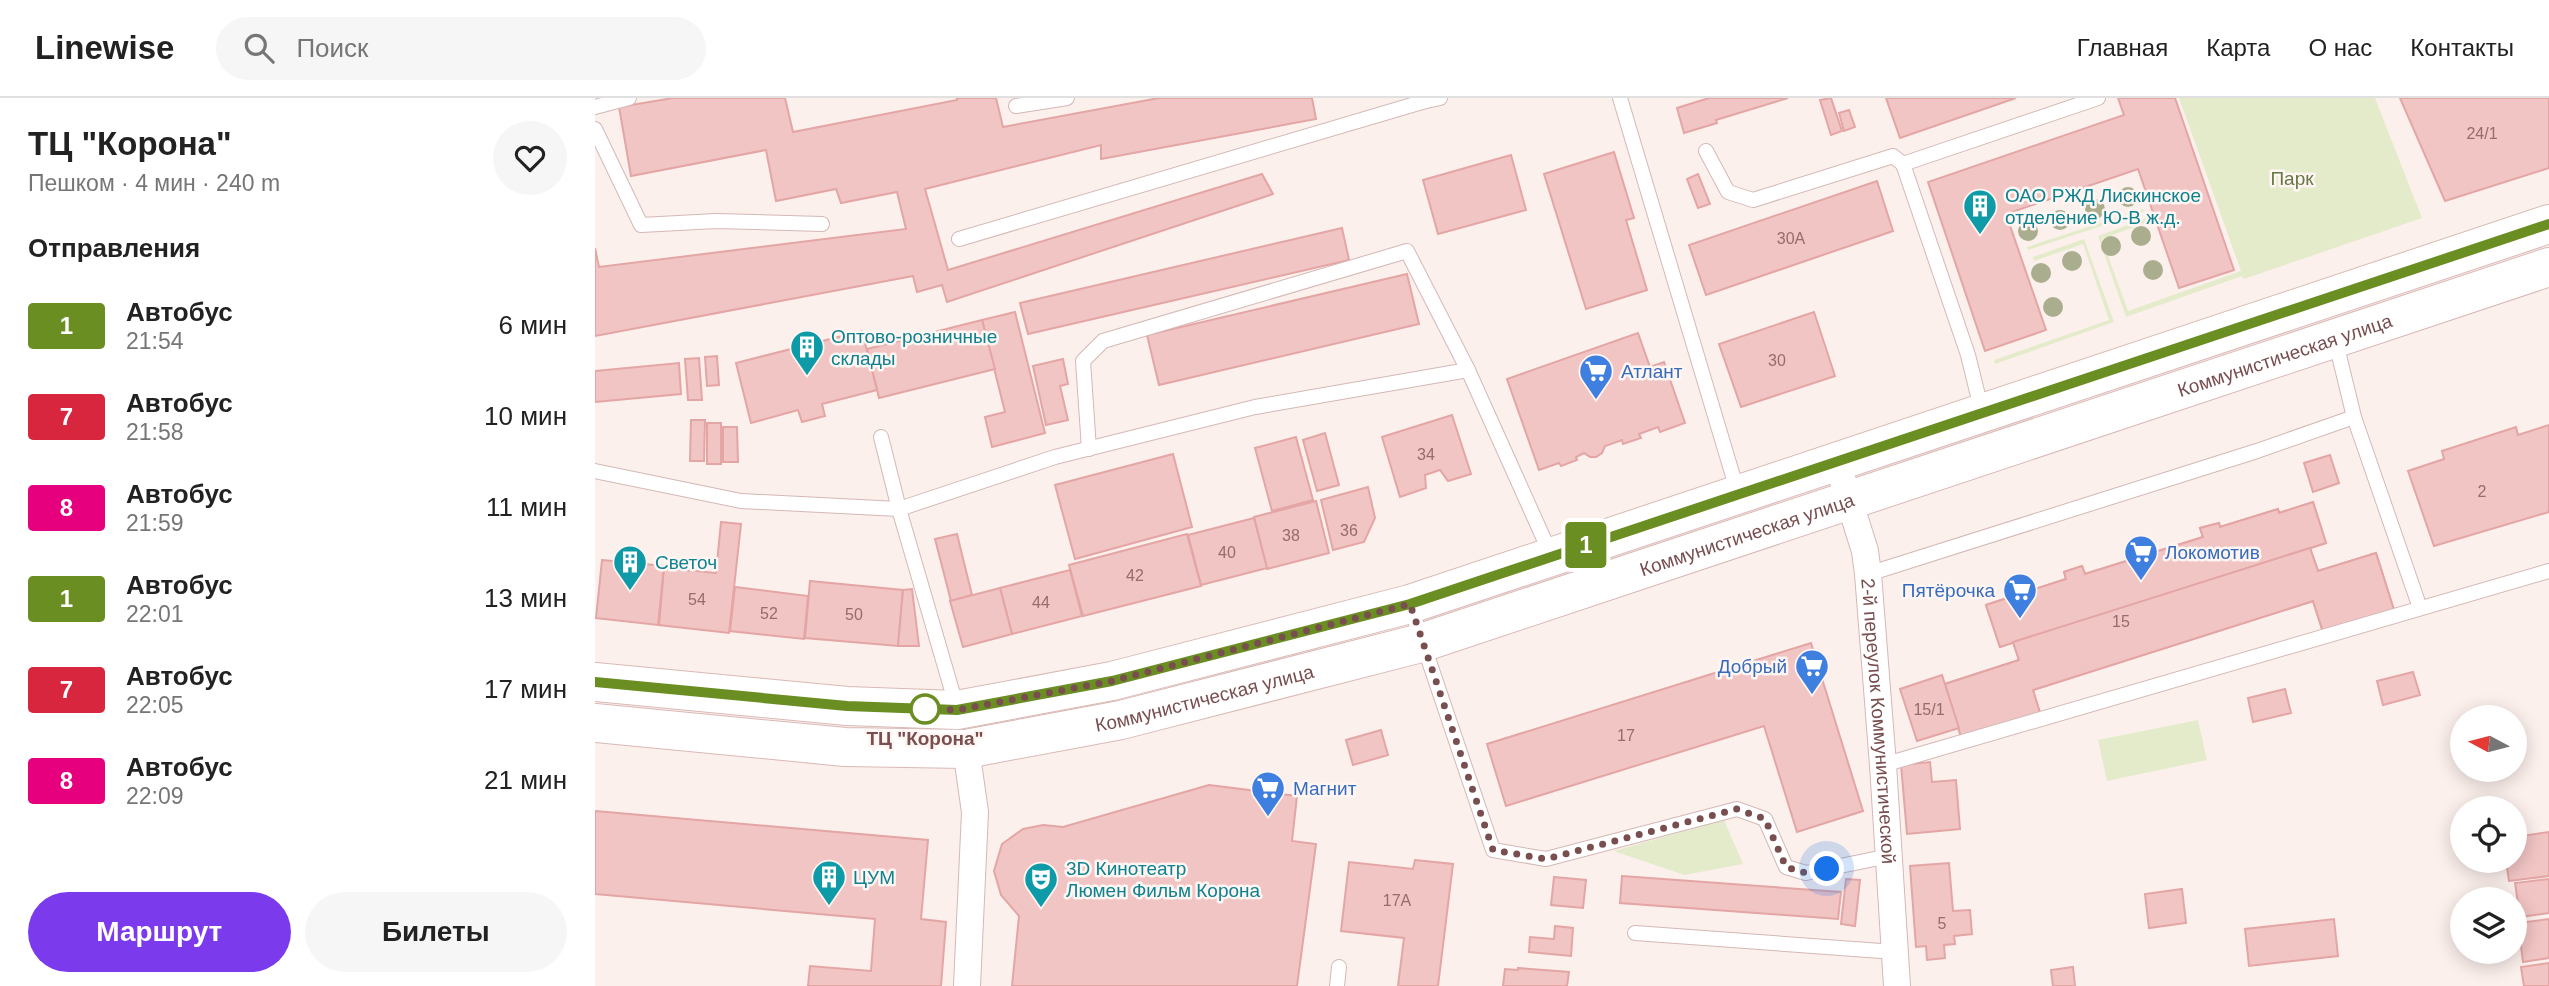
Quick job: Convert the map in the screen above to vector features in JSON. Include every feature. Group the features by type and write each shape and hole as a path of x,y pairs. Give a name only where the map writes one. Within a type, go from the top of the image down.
{"main road":[{"name":"Коммунистическая улица","path":"595,682 847,706 957,710 1112,681 1410,604 2549,224"},
{"name":"Коммунистическая улица","path":"595,723 845,747 966,749 1121,720 1421,643 2549,267"}],"street":[{"name":"2-й переулок Коммунистической","path":"1837,462 1865,551 1868,574 1897,986"},
{"path":"966,749 975,812 967,986"}],"lane":[{"path":"595,107 629,98"},
{"path":"1016,106 1067,98"},
{"path":"959,239 1422,100 1440,98"},
{"path":"1620,98 1738,495"},
{"path":"1902,164 2098,98"},
{"path":"595,129 641,225 716,221 822,223"},
{"path":"1706,151 1728,192 1753,200 1893,156 1902,164 1968,355 1982,413"},
{"path":"1089,449 1083,361 1103,341 1407,251 1468,370 1552,557"},
{"path":"2335,338 2354,417 2420,608"},
{"path":"595,471 741,501 899,509 1055,457 1255,407 1468,370"},
{"path":"1868,574 2354,417"},
{"path":"881,437 957,710"},
{"path":"1883,765 2549,570"},
{"path":"1410,604 1493,850 1546,859 1737,809 1765,819 1786,867 1806,873 1889,856"},
{"path":"1635,933 1895,952"},
{"path":"1337,986 1339,967"}],"green space":[{"name":"Парк","path":"2179,98 2375,98 2422,218 2126,317 2098,236 2147,218 2148,222 2102,239 2128,311 2241,271"},
{"path":"2143,209 2144,212 2028,250 2027,247"},
{"path":"2084,239 2114,322 1995,364 1994,360 2109,320 2083,244 2034,261 2033,257"},
{"path":"2198,720 2207,760 2107,781 2098,740"},
{"path":"1724,820 1743,864 1684,875 1614,851"}],"building":[{"path":"673,98 785,98 793,132 957,98 996,98 1003,127 1159,98 1312,98 1316,119 1101,159 1101,145 925,189 948,270 1262,174 1273,194 947,302 942,285 917,292 913,276 595,336 595,248 599,267 906,229 897,192 841,203 836,189 776,201 766,150 631,176 619,107"},
{"path":"1709,98 1788,98 1716,120 1717,123 1684,133 1677,108"},
{"path":"1831,98 1842,131 1831,135 1820,100"},
{"path":"1886,98 2016,98 1900,138"},
{"name":"ОАО РЖД Лискинское отделение Ю-В ж.д.","path":"2118,98 2175,98 2234,270 2179,288 2138,169 2006,214 2046,330 1985,351 1928,182 2124,115"},
{"path":"2400,98 2549,98 2549,168 2445,201"},
{"path":"1849,110 1855,127 1844,131 1839,113"},
{"path":"1614,152 1634,218 1626,220 1647,290 1586,309 1544,174"},
{"path":"1511,155 1526,210 1438,234 1423,180"},
{"path":"1698,174 1710,204 1698,208 1687,179"},
{"path":"1877,181 1893,231 1706,295 1689,245"},
{"path":"1342,228 1349,260 1028,334 1020,303"},
{"path":"1407,274 1419,324 1159,385 1147,335"},
{"path":"1015,312 1045,433 992,447 985,417 1005,412 982,320"},
{"path":"1814,312 1835,376 1741,407 1719,344"},
{"path":"982,320 995,369 879,398 867,349"},
{"name":"Оптово-розничные склады","path":"862,331 877,390 822,404 825,416 802,422 798,410 751,423 736,363"},
{"name":"Атлант","path":"1638,333 1650,367 1664,362 1685,423 1660,432 1658,427 1639,434 1641,438 1623,444 1622,440 1605,446 1602,453 1596,457 1584,453 1576,457 1577,460 1539,470 1507,379"},
{"path":"717,356 719,385 707,386 705,357"},
{"path":"699,358 702,400 688,400 685,359"},
{"path":"1063,359 1068,384 1060,386 1068,420 1046,425 1033,366"},
{"path":"679,363 681,394 595,402 595,371"},
{"path":"1452,415 1471,474 1448,481 1440,470 1425,475 1426,488 1400,497 1382,437"},
{"path":"691,420 705,420 704,461 690,461"},
{"path":"707,423 721,423 721,464 707,464"},
{"path":"2549,425 2549,512 2434,546 2408,471 2444,459 2442,451 2516,427 2518,435"},
{"path":"723,427 737,427 738,462 723,462"},
{"path":"1325,433 1339,485 1317,491 1303,440"},
{"path":"1296,437 1313,500 1272,511 1255,448"},
{"path":"1173,454 1192,527 1075,559 1055,485"},
{"path":"2330,455 2339,483 2313,492 2304,463"},
{"path":"1368,487 1375,518 1364,542 1333,550 1321,500"},
{"path":"1316,501 1329,553 1267,569 1254,517"},
{"path":"2313,502 2326,543 2310,548 2318,571 2376,553 2394,610 2323,632 2313,601 2033,690 2040,713 1961,737 1945,684 2019,660 2013,642 2000,647 1986,605 2066,579 2064,572 2082,566 2085,574 2203,537 2200,528 2219,523 2220,527 2278,509 2279,513"},
{"path":"2313,502 2326,543 2000,647 1986,605 2066,579 2064,572 2082,566 2085,574 2203,537 2200,528 2219,523 2220,527 2278,509 2279,513"},
{"path":"1254,518 1267,568 1201,585 1188,535"},
{"path":"721,522 741,524 729,633 659,625 664,568 716,573"},
{"path":"957,534 972,595 951,601 935,539"},
{"path":"1187,534 1201,586 1083,616 1069,565"},
{"path":"2310,548 2318,571 2376,553 2394,610 2323,632 2313,601 2033,690 2040,713 1961,737 1945,684 2019,660 2013,642"},
{"name":"Светоч","path":"602,560 664,566 658,625 596,618"},
{"path":"1070,570 1082,616 1012,634 1000,588"},
{"path":"810,581 903,590 898,646 805,638"},
{"path":"735,587 808,596 804,639 730,631"},
{"path":"1000,588 1012,634 963,647 950,601"},
{"path":"912,589 919,646 898,646 903,590"},
{"path":"1811,643 1863,811 1797,832 1764,726 1506,806 1487,744"},
{"path":"2413,672 2420,695 2383,705 2377,681"},
{"path":"1942,675 1959,728 1917,741 1900,689"},
{"path":"2285,689 2291,713 2253,722 2248,698"},
{"path":"1381,730 1388,755 1353,765 1346,740"},
{"path":"1930,762 1932,782 1956,780 1960,829 1907,834 1901,765"},
{"path":"1209,785 1297,796 1292,841 1316,844 1297,986 1012,986 1019,916 1001,895 994,871 1002,844 1023,829 1043,825 1063,827"},
{"name":"ЦУМ","path":"595,811 928,840 921,919 946,922 941,986 808,986 810,966 871,971 875,919 595,894"},
{"path":"2549,832 2549,876 2509,881 2508,873 2527,873 2527,835"},
{"path":"1415,860 1453,864 1438,986 1398,986 1404,938 1341,931 1349,862 1413,869"},
{"path":"1949,863 1953,911 1970,910 1972,934 1954,936 1955,944 1944,945 1945,958 1927,960 1926,946 1916,947 1910,866"},
{"path":"1622,876 1841,892 1838,919 1620,903"},
{"path":"1554,877 1586,880 1583,908 1551,905"},
{"path":"1846,879 1860,880 1855,926 1841,924"},
{"path":"2549,879 2549,913 2527,916 2527,887 2516,887 2515,883"},
{"path":"2182,889 2186,923 2149,928 2145,894"},
{"path":"2334,919 2338,956 2249,966 2245,929"},
{"path":"2549,919 2549,958 2527,961 2527,922"},
{"path":"1555,926 1573,928 1571,956 1529,952 1530,937 1554,939"},
{"path":"2549,963 2549,986 2524,986 2521,967"},
{"path":"2073,967 2075,986 2053,986 2051,970"},
{"path":"1505,969 1569,972 1567,986 1503,986"}],"bus line":[{"name":"1","path":"595,682 847,706 957,710 1112,681 1410,604 2549,224"}],"place":[{"name":"ОАО РЖД Лискинское отделение Ю-В ж.д.","path":"1980,236"},
{"name":"Оптово-розничные склады","path":"807,377"},
{"name":"Атлант","path":"1596,401"},
{"name":"Локомотив","path":"2141,582"},
{"name":"Светоч","path":"630,592"},
{"name":"Пятёрочка","path":"2020,620"},
{"name":"Добрый","path":"1812,696"},
{"name":"ТЦ \"Корона\"","path":"925,709"},
{"name":"Магнит","path":"1268,818"},
{"name":"ЦУМ","path":"829,907"},
{"name":"3D Кинотеатр Люмен Фильм Корона","path":"1041,909"}],"route":[{"path":"925,709 957,710 1112,681 1410,604 1493,850 1546,859 1737,809 1765,819 1786,867 1806,873 1827,869"}]}
